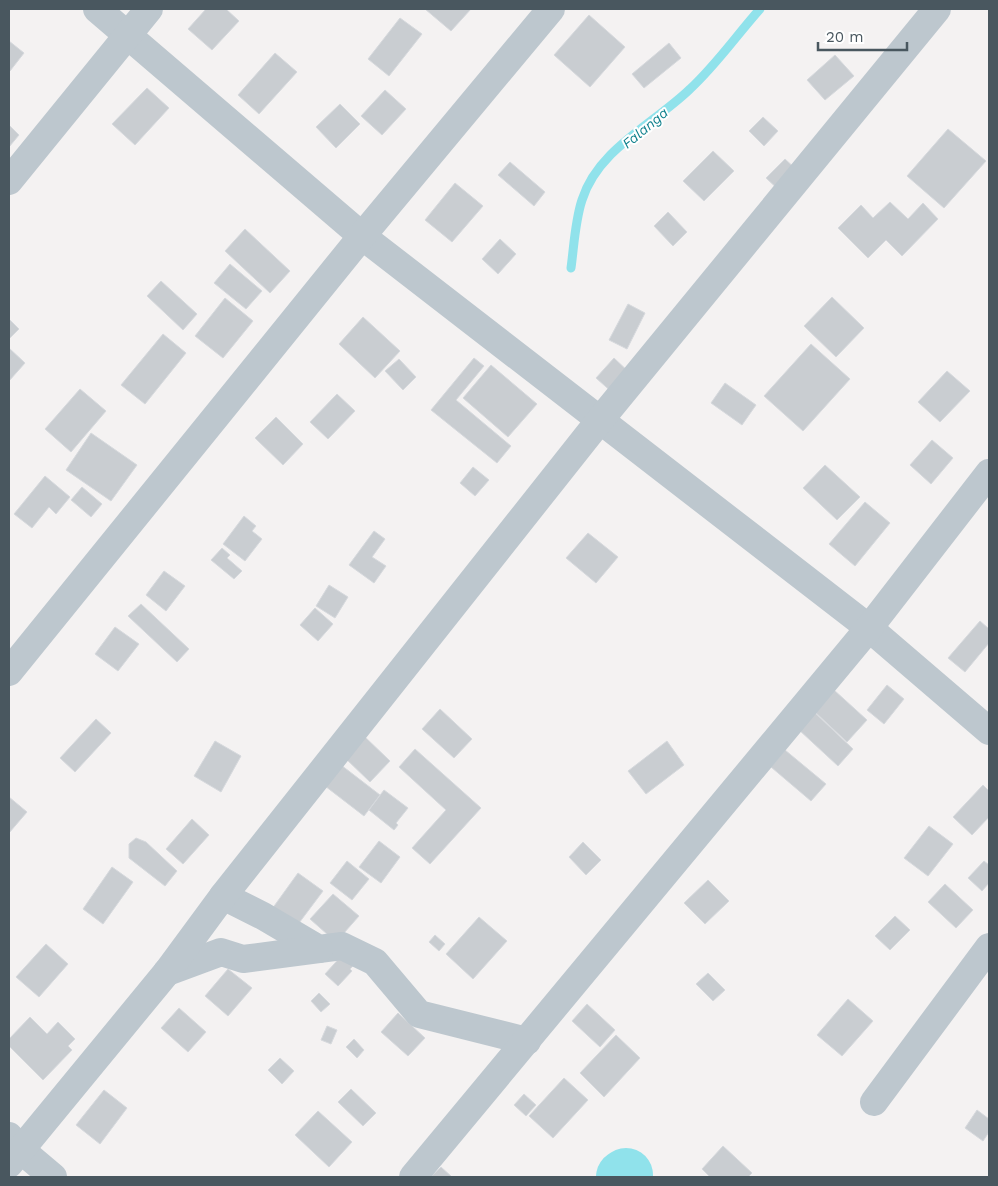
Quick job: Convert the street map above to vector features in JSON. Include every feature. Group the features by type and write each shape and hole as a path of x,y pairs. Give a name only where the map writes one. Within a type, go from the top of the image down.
{"street":[{"path":"97,9 362,236 869,628 989,731"},
{"path":"9,182 149,9"},
{"path":"9,672 362,236 551,9"},
{"path":"53,1177 13,1150 167,972 223,896 600,420 937,9"},
{"path":"413,1177 869,628 989,473"},
{"path":"223,896 264,916 319,949"},
{"path":"167,972 222,952 243,959 342,946 375,962 419,1014 527,1041"},
{"path":"874,1102 989,947"}],"building":[{"path":"206,9 226,9 239,21 212,50 188,29"},
{"path":"425,9 471,9 451,31"},
{"path":"589,15 625,47 590,87 554,55"},
{"path":"400,18 422,34 389,76 368,59"},
{"path":"9,41 24,53 10,71 9,70"},
{"path":"669,43 681,58 644,88 632,74"},
{"path":"275,53 297,72 259,114 238,95"},
{"path":"835,55 854,76 825,100 807,80"},
{"path":"147,88 169,108 135,145 112,124"},
{"path":"385,90 406,109 382,135 361,116"},
{"path":"340,104 360,124 336,148 316,127"},
{"path":"763,117 778,131 764,146 749,131"},
{"path":"9,125 19,135 9,147"},
{"path":"948,129 986,161 944,208 907,176"},
{"path":"713,151 734,171 704,201 683,181"},
{"path":"785,159 798,171 780,191 766,178"},
{"path":"510,162 545,192 534,206 498,175"},
{"path":"455,183 483,206 452,242 425,220"},
{"path":"890,202 908,219 923,203 938,219 902,256 886,240 868,258 838,228 861,205 873,218"},
{"path":"668,212 687,232 673,246 654,226"},
{"path":"245,229 290,271 270,293 225,251"},
{"path":"500,239 516,254 498,274 482,259"},
{"path":"230,264 262,291 246,309 214,283"},
{"path":"161,281 197,314 183,330 147,296"},
{"path":"832,297 864,328 836,357 804,326"},
{"path":"225,298 253,321 223,358 195,336"},
{"path":"628,304 645,313 627,349 609,340"},
{"path":"363,317 400,351 375,378 339,344"},
{"path":"9,319 19,329 9,339"},
{"path":"163,334 186,353 145,404 121,385"},
{"path":"811,344 850,379 803,431 764,396"},
{"path":"9,348 25,363 9,381"},
{"path":"474,358 484,366 456,400 511,446 497,463 431,410"},
{"path":"614,358 632,375 614,394 596,378"},
{"path":"399,359 416,377 403,390 385,371"},
{"path":"491,365 537,404 508,437 463,398"},
{"path":"947,371 970,391 940,422 918,402"},
{"path":"725,383 756,405 742,425 711,403"},
{"path":"80,389 106,411 71,452 45,429"},
{"path":"337,394 355,411 328,439 310,422"},
{"path":"276,417 303,444 283,465 255,438"},
{"path":"91,433 137,465 111,501 66,470"},
{"path":"932,440 953,458 931,484 910,465"},
{"path":"825,465 860,497 837,520 803,488"},
{"path":"473,467 489,480 475,496 460,483"},
{"path":"45,476 70,497 56,514 49,507 32,528 14,514"},
{"path":"82,487 102,504 91,517 71,500"},
{"path":"865,502 890,523 855,566 829,544"},
{"path":"244,516 256,526 252,531 262,539 245,561 223,544"},
{"path":"374,531 385,539 372,557 386,566 374,583 349,565"},
{"path":"588,533 618,557 596,583 566,558"},
{"path":"222,548 230,555 227,558 242,571 234,579 211,560"},
{"path":"164,571 185,586 166,611 146,595"},
{"path":"329,585 348,597 335,618 316,606"},
{"path":"141,604 189,649 177,662 128,616"},
{"path":"315,608 333,624 318,641 300,625"},
{"path":"980,621 989,629 989,643 965,672 948,658"},
{"path":"115,627 139,644 118,671 95,654"},
{"path":"887,685 904,699 884,724 867,710"},
{"path":"834,690 867,720 847,742 814,711"},
{"path":"440,709 472,739 454,758 422,729"},
{"path":"814,712 853,749 838,766 798,729"},
{"path":"96,719 111,733 75,772 60,758"},
{"path":"364,736 390,761 370,782 344,757"},
{"path":"215,741 241,756 221,792 194,776"},
{"path":"667,741 684,765 646,794 628,771"},
{"path":"415,749 481,808 430,864 412,848 446,810 399,767"},
{"path":"785,750 826,784 811,801 771,767"},
{"path":"341,765 380,795 364,816 325,786"},
{"path":"983,785 989,791 989,817 972,835 953,817"},
{"path":"384,790 408,808 396,823 398,825 394,830 369,810"},
{"path":"9,797 27,812 9,833"},
{"path":"192,819 209,835 183,864 166,849"},
{"path":"929,826 953,844 928,876 904,858"},
{"path":"136,838 146,842 177,871 165,886 129,858 129,844"},
{"path":"379,841 400,857 381,883 359,867"},
{"path":"583,842 601,860 586,875 569,857"},
{"path":"347,861 369,879 352,900 330,883"},
{"path":"984,861 989,865 989,883 982,891 968,878"},
{"path":"112,867 133,882 103,924 83,909"},
{"path":"298,873 323,891 296,927 272,909"},
{"path":"708,880 729,901 705,924 684,903"},
{"path":"945,884 973,910 956,928 928,902"},
{"path":"333,894 359,916 336,942 310,919"},
{"path":"895,916 910,930 890,950 875,936"},
{"path":"479,917 507,941 473,979 446,954"},
{"path":"435,935 445,944 439,951 429,942"},
{"path":"46,944 68,964 39,997 16,977"},
{"path":"344,953 355,964 350,969 352,971 338,986 325,974"},
{"path":"228,969 252,988 228,1016 205,996"},
{"path":"708,973 725,990 713,1001 696,984"},
{"path":"319,993 330,1004 321,1012 311,1001"},
{"path":"848,999 873,1021 842,1056 817,1035"},
{"path":"587,1004 615,1030 600,1047 572,1021"},
{"path":"179,1008 206,1032 188,1052 161,1028"},
{"path":"398,1013 425,1038 408,1056 381,1032"},
{"path":"30,1017 47,1034 58,1022 75,1039 68,1046 72,1050 43,1080 9,1046 9,1039"},
{"path":"327,1026 337,1030 331,1044 321,1040"},
{"path":"616,1035 640,1058 604,1097 580,1073"},
{"path":"354,1039 364,1050 357,1058 346,1047"},
{"path":"280,1058 294,1071 282,1084 268,1070"},
{"path":"564,1078 588,1100 553,1138 529,1116"},
{"path":"351,1089 376,1113 363,1126 338,1102"},
{"path":"104,1090 127,1108 100,1144 76,1125"},
{"path":"524,1094 536,1105 526,1116 514,1105"},
{"path":"977,1110 989,1119 989,1132 983,1141 965,1128"},
{"path":"318,1111 352,1142 329,1167 295,1135"},
{"path":"723,1146 752,1173 748,1177 710,1177 702,1169"},
{"path":"441,1167 452,1177 431,1177"}],"waterway":[{"name":"Falanga","path":"571,268 576,225 582,200 590,182 601,166 628,138 676,102 699,80 760,9"}]}
